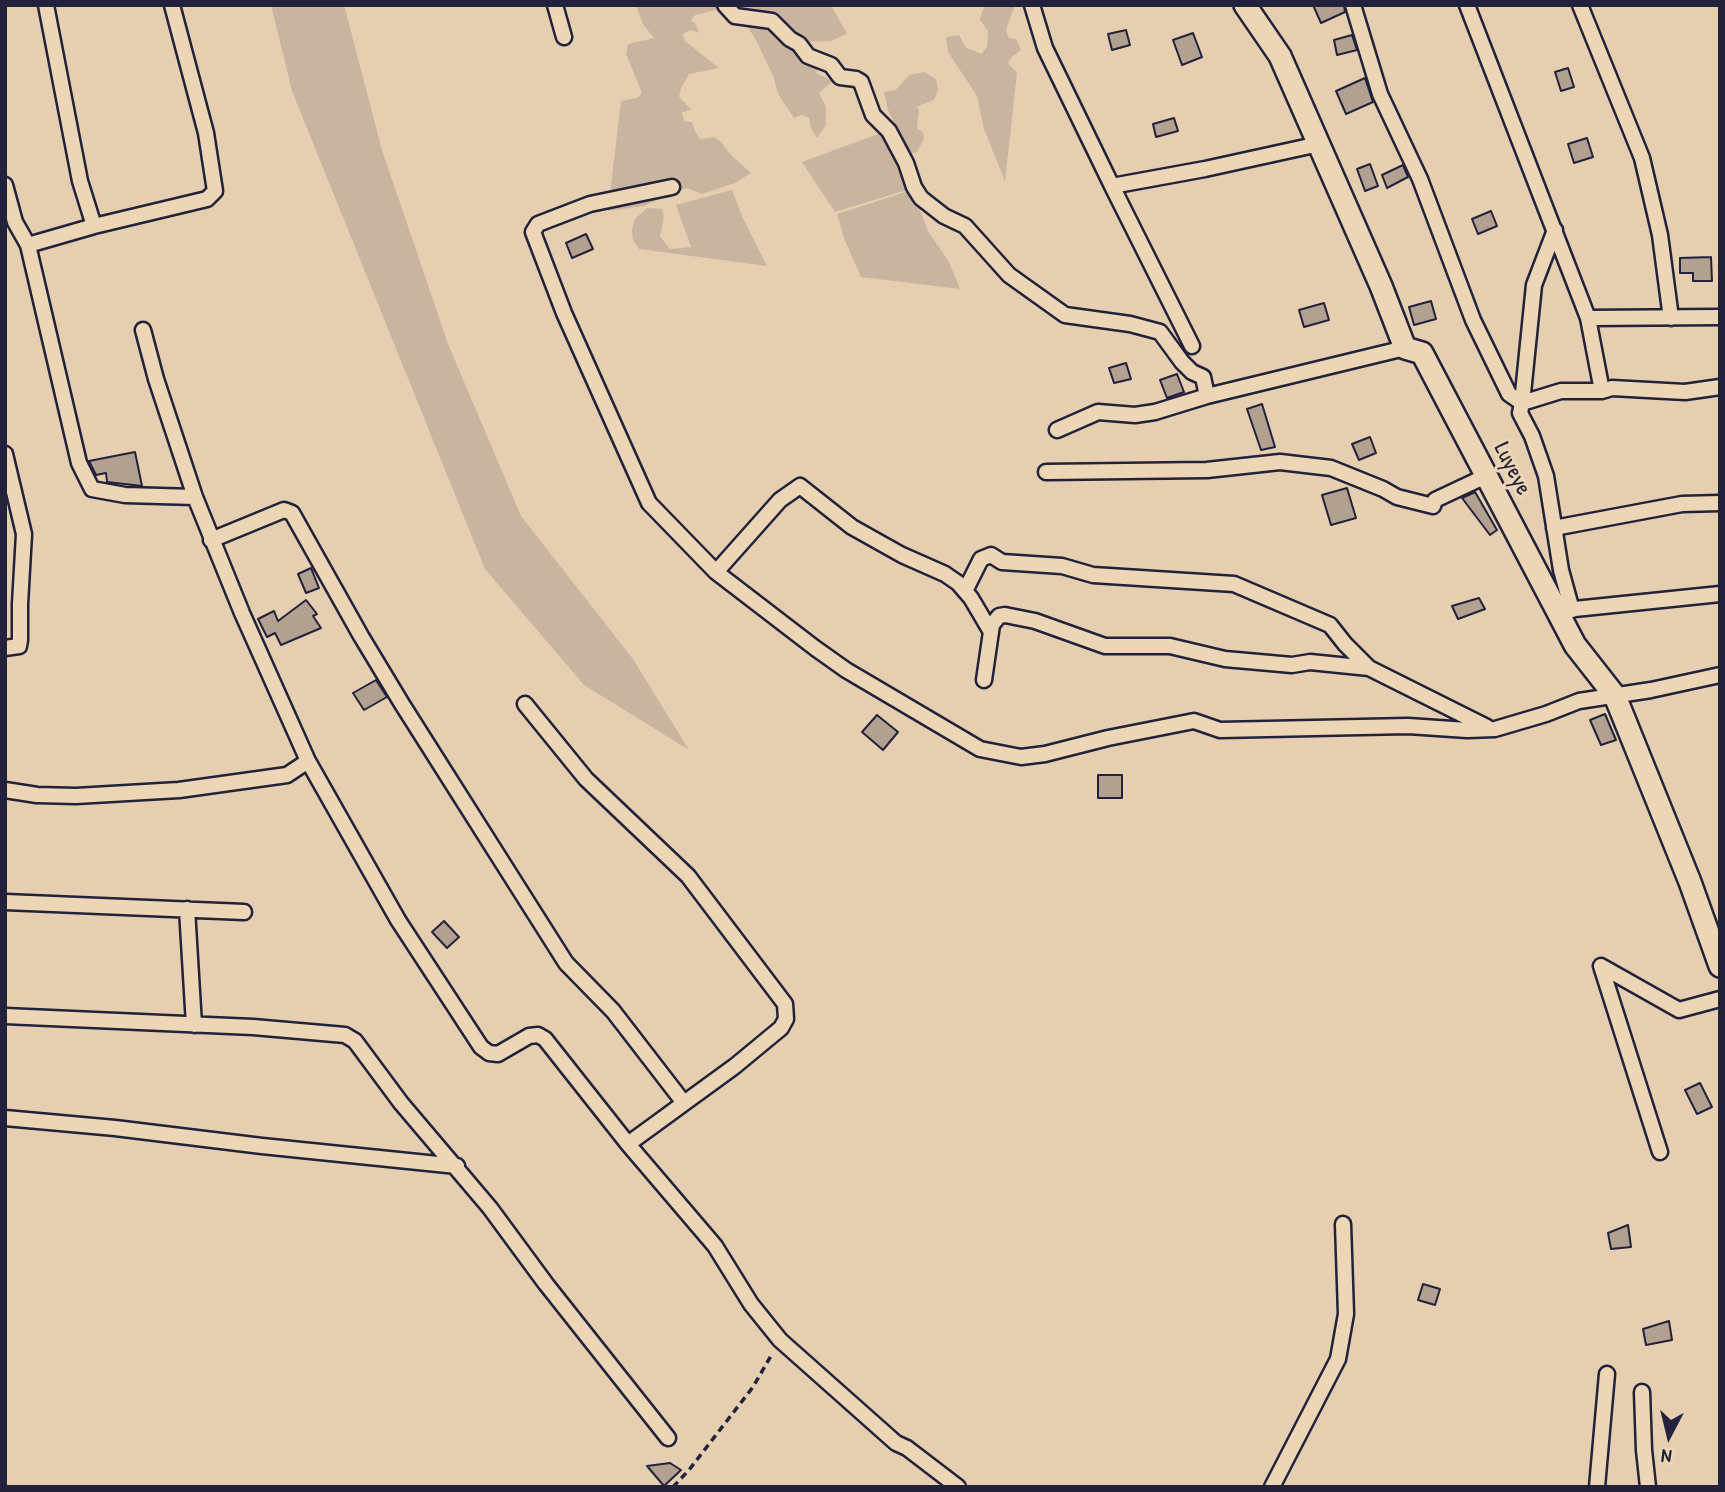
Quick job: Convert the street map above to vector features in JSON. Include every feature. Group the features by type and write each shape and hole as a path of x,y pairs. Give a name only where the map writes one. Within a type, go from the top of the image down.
{"street":[{"path":"46,5 79,181 94,226"},
{"path":"28,245 207,199 215,191 206,133 172,5"},
{"path":"555,5 564,37"},
{"path":"725,5 735,16 772,21 799,44 808,56 831,65 840,76 862,82 873,115 889,131 921,198 944,216 965,226 1009,275 1065,315 1129,324 1160,332 1182,362 1192,372 1203,377 1207,396"},
{"path":"1032,5 1045,48 1192,346"},
{"name":"Luyeye","path":"1245,5 1280,56 1381,286 1405,348 1422,353 1486,476 1564,610 1576,645 1615,696 1690,882 1720,966"},
{"path":"1353,5 1380,94 1420,179 1473,320 1508,394 1522,403 1561,391 1602,391 1612,388 1685,392 1720,387"},
{"path":"1467,5 1588,318 1602,391"},
{"path":"1580,5 1642,158 1660,234 1671,318"},
{"path":"1112,186 1319,144"},
{"path":"5,185 15,222 28,245 79,463 92,489 125,495 195,497"},
{"path":"672,187 590,204 538,224 533,232 564,313 649,503 716,572 846,670 984,750 1021,757 1045,754 1194,721 1220,730 1408,726 1495,729 1579,701 1720,675"},
{"path":"1555,230 1534,285 1520,413 1532,436 1546,476 1561,570 1564,610 1720,594"},
{"path":"1588,318 1720,317"},
{"path":"143,330 156,379 211,540 308,761 398,920 481,1047 489,1053 498,1054 529,1036 538,1035 545,1039 628,1144 715,1246 751,1304 780,1340 896,1443 907,1448 958,1487"},
{"path":"1057,430 1098,412 1135,415 1155,412 1207,396 1405,348"},
{"path":"5,454 24,534 19,646 5,648"},
{"path":"1046,472 1207,470 1280,462 1331,468 1397,497 1433,506 1435,500 1486,476"},
{"path":"716,572 780,500 800,486 852,527 902,555 945,574 965,591 991,632"},
{"path":"1554,528 1682,504 1720,503"},
{"path":"211,540 284,510 292,513 395,693 566,962 613,1011 684,1103"},
{"path":"965,591 981,559 991,555 1002,562 1062,566 1093,575 1234,584 1330,625 1369,667 1418,690 1467,719 1495,729"},
{"path":"984,680 993,622 1005,615 1035,621 1105,646 1170,646 1225,659 1292,665 1310,662 1369,667"},
{"path":"525,704 586,779 688,876 785,1004 786,1019 781,1028 735,1066 628,1144"},
{"path":"5,790 76,796 179,790 287,775 308,761"},
{"path":"5,902 243,912"},
{"path":"187,909 194,1025"},
{"path":"1660,1152 1601,966 1679,1010 1720,999"},
{"path":"5,1016 345,1035 355,1041 401,1103 490,1208 546,1284 668,1437"},
{"path":"5,1118 457,1167"},
{"path":"1272,1487 1338,1359 1346,1314 1343,1224"},
{"path":"1597,1487 1607,1374"},
{"path":"1642,1392 1648,1487"}],"path":[{"path":"673,1487 689,1471 753,1387 780,1340"}],"shaded area":[{"path":"271,5 344,5 382,150 448,344 521,516 633,659 689,750 584,685 485,569 292,91"},
{"path":"636,5 831,5 847,34 831,41 803,42 820,65 816,73 833,81 819,93 826,107 826,125 817,138 809,118 802,115 794,118 778,94 774,78 756,40 742,18 727,7 695,15 691,21 695,23 699,33 691,30 683,34 685,41 719,68 689,74 679,97 691,109 682,113 684,121 692,122 700,139 714,137 721,142 751,173 735,183 702,194 686,188 643,206 608,211 621,101 637,98 642,93 626,54 628,44 654,38 643,24"},
{"path":"986,5 1015,5 1006,30 1009,38 1016,39 1021,50 1008,63 1017,73 1005,181 984,129 977,96 948,52 946,37 959,35 966,48 982,54 987,46 988,31 980,20"},
{"path":"924,72 936,79 938,90 934,100 916,107 919,109 917,129 923,132 924,139 917,152 909,154 904,149 901,136 888,110 884,92 896,90 909,75"},
{"path":"886,131 910,189 835,212 802,162"},
{"path":"732,190 767,266 639,249 633,240 635,219 647,208 662,209 664,216 660,236 665,243 670,249 691,247 676,205"},
{"path":"912,190 928,231 949,262 960,289 861,277 837,214"}],"building":[{"path":"1313,5 1344,5 1345,12 1321,23"},
{"path":"1126,30 1130,45 1112,50 1108,34"},
{"path":"1193,33 1202,57 1182,65 1173,40"},
{"path":"1352,35 1357,50 1337,55 1334,40"},
{"path":"1568,68 1574,87 1561,91 1555,72"},
{"path":"1365,78 1373,102 1346,114 1336,91"},
{"path":"1174,118 1178,131 1156,137 1153,124"},
{"path":"1587,138 1593,157 1574,163 1568,144"},
{"path":"1370,164 1378,186 1365,191 1357,169"},
{"path":"1403,165 1408,177 1387,188 1382,175"},
{"path":"1491,211 1497,226 1478,234 1472,219"},
{"path":"586,234 593,249 572,258 566,243"},
{"path":"1711,257 1712,281 1693,281 1693,273 1680,273 1680,258"},
{"path":"1431,301 1436,319 1414,325 1409,307"},
{"path":"1324,303 1329,320 1304,327 1299,310"},
{"path":"1126,363 1131,379 1114,383 1109,368"},
{"path":"1177,374 1184,392 1167,398 1160,380"},
{"path":"1262,404 1275,447 1261,450 1247,409"},
{"path":"1370,437 1376,453 1359,460 1352,444"},
{"path":"135,452 142,486 107,482 106,473 96,475 89,461"},
{"path":"1347,488 1356,518 1331,525 1322,495"},
{"path":"1475,492 1497,530 1490,535 1462,498"},
{"path":"311,568 319,588 306,593 298,574"},
{"path":"1479,598 1485,609 1458,619 1452,606"},
{"path":"306,600 317,614 313,616 321,628 281,645 275,633 267,637 258,619 274,611 278,621"},
{"path":"376,680 387,697 364,710 353,693"},
{"path":"1605,714 1616,740 1601,745 1590,720"},
{"path":"877,715 898,732 883,750 862,732"},
{"path":"1098,775 1122,775 1122,798 1098,798"},
{"path":"444,921 459,937 447,948 432,932"},
{"path":"1700,1083 1712,1107 1697,1114 1685,1090"},
{"path":"1628,1225 1631,1247 1611,1249 1608,1233"},
{"path":"1423,1284 1440,1289 1435,1305 1418,1300"},
{"path":"1669,1321 1672,1340 1646,1345 1643,1329"},
{"path":"670,1463 681,1470 664,1486 647,1466"}]}
